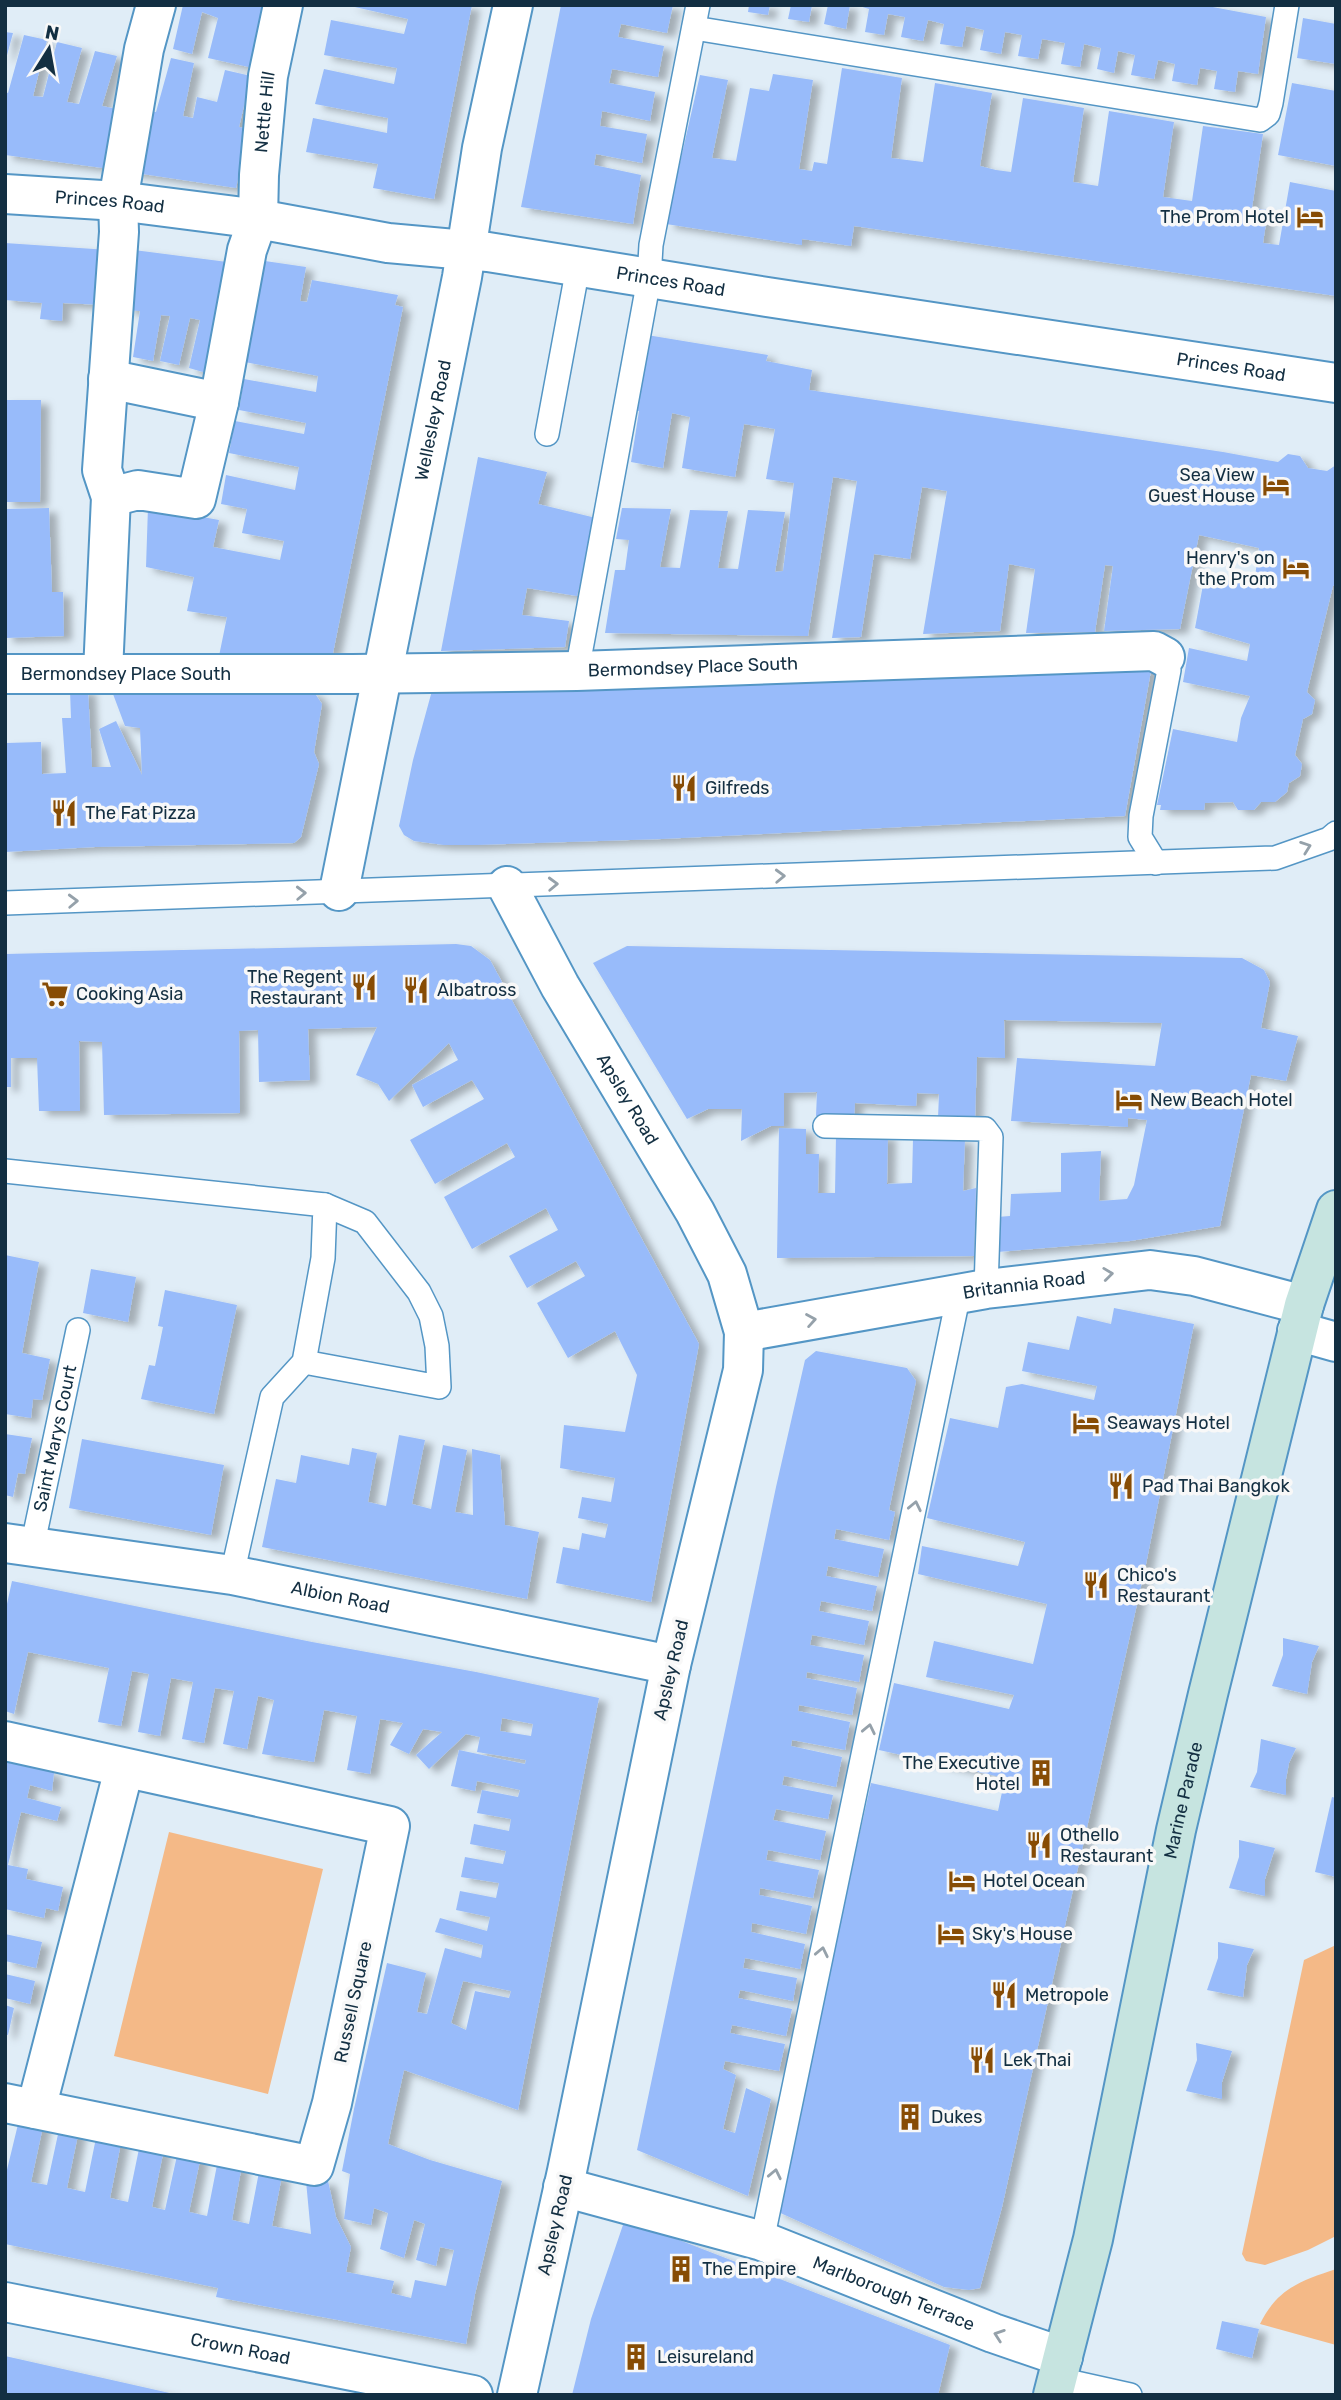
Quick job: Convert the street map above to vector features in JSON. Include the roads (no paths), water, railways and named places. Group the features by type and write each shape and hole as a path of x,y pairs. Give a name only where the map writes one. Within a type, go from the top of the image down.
{"street":[{"path":"103,672 111,497 103,470 119,232 118,201 144,49 156,5"},
{"name":"Nettle Hill","path":"111,497 138,490 196,499 219,402 247,250 258,219 268,76 283,5"},
{"name":"Wellesley Road","path":"339,891 466,250 480,160 513,5"},
{"name":"Princes Road","path":"5,194 118,201 258,219 388,243 466,250 1336,383"},
{"path":"108,379 219,402"},
{"name":"Bermondsey Place South","path":"5,674 577,671 1154,651 1165,657"},
{"name":"Apsley Road","path":"507,886 560,986 695,1212 727,1274 744,1332 743,1370 671,1665 517,2395"},
{"name":"Marine Parade","path":"1058,2377 1093,2239 1175,1830 1301,1318 1336,1210"},
{"name":"Britannia Road","path":"744,1332 973,1291 1150,1270 1194,1276 1301,1318 1336,1342"},
{"name":"Albion Road","path":"19,1545 232,1575 671,1665"},
{"name":"Russell Square","path":"5,1741 390,1826 332,2103 314,2166 21,2106 124,1769"},
{"name":"Marlborough Terrace","path":"563,2187 762,2241 993,2333 1058,2377"},
{"name":"Crown Road","path":"5,2302 473,2395"}],"lane":[{"path":"577,671 649,279 651,245 696,16 1259,120 1268,114 1271,103 1287,5"},
{"path":"547,434 578,267"},
{"name":"Bermondsey Place South","path":"1156,863 1140,837 1141,817 1169,670 1165,657"},
{"path":"5,904 1275,858 1329,839 1336,833"},
{"path":"762,2241 973,1291 991,1137 985,1129 825,1126"},
{"path":"5,1171 325,1205 365,1222 419,1292 431,1316 437,1346 439,1387 304,1363"},
{"path":"232,1575 272,1397 304,1363 323,1258 325,1205"},
{"name":"Saint Marys Court","path":"19,1545 78,1330"},
{"path":"1058,2377 1130,2395"}],"place":[{"name":"The Prom Hotel","path":"1310,217"},
{"name":"Sea View Guest House","path":"1276,485"},
{"name":"Henry's on the Prom","path":"1296,568"},
{"name":"Gilfreds","path":"684,788"},
{"name":"The Fat Pizza","path":"64,813"},
{"name":"The Regent Restaurant","path":"364,987"},
{"name":"Albatross","path":"416,990"},
{"name":"Cooking Asia","path":"55,994"},
{"name":"New Beach Hotel","path":"1129,1100"},
{"name":"Seaways Hotel","path":"1086,1423"},
{"name":"Pad Thai Bangkok","path":"1121,1486"},
{"name":"Chico's Restaurant","path":"1096,1585"},
{"name":"The Executive Hotel","path":"1041,1773"},
{"name":"Othello Restaurant","path":"1039,1845"},
{"name":"Hotel Ocean","path":"962,1881"},
{"name":"Sky's House","path":"951,1934"},
{"name":"Metropole","path":"1004,1995"},
{"name":"Lek Thai","path":"982,2060"},
{"name":"Dukes","path":"910,2117"},
{"name":"The Empire","path":"681,2269"},
{"name":"Leisureland","path":"636,2357"}]}
